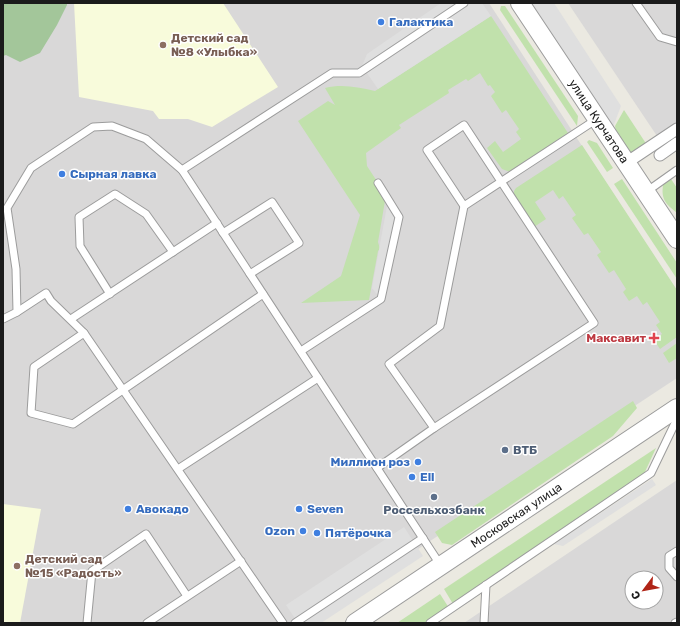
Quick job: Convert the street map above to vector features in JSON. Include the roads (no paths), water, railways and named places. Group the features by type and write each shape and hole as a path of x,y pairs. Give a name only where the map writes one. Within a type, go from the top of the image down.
{"street":[{"name":"улица Курчатова","path":"520,3 677,239"},
{"path":"626,163 677,129"},
{"path":"660,155 677,143"},
{"name":"Московская улица","path":"355,623 677,408"}],"lane":[{"path":"182,170 332,73 359,73 464,3"},
{"path":"636,3 660,37 677,42"},
{"path":"464,206 597,119"},
{"path":"377,468 434,428 594,323 464,125 427,150 464,206 440,326 388,364 434,428"},
{"path":"17,312 16,269 5,208 31,168 93,127 112,126 146,139 182,170 441,566"},
{"path":"646,192 677,170"},
{"path":"300,351 381,299 400,217 378,183"},
{"path":"110,294 80,246 79,217 116,194 146,214 173,252"},
{"path":"223,233 272,202 276,208 299,243 250,274"},
{"path":"71,319 217,223"},
{"path":"3,319 17,312 46,293 51,301 84,333 283,623"},
{"path":"84,333 34,367 32,413 73,424 263,294"},
{"path":"178,469 318,378"},
{"path":"430,623 652,473 677,419"},
{"path":"87,623 92,571 146,534 187,596"},
{"path":"295,623 423,538"},
{"path":"677,551 669,556 669,568 677,577"},
{"path":"147,623 241,561"},
{"path":"484,623 486,585"}],"place":[{"name":"Галактика","path":"381,22"},
{"name":"Детский сад №8 «Улыбка»","path":"163,45"},
{"name":"Сырная лавка","path":"62,174"},
{"name":"Максавит","path":"654,338"},
{"name":"ВТБ","path":"505,450"},
{"name":"Миллион роз","path":"418,462"},
{"name":"Ell","path":"412,477"},
{"name":"Россельхозбанк","path":"434,497"},
{"name":"Авокадо","path":"128,509"},
{"name":"Seven","path":"299,509"},
{"name":"Ozon","path":"303,531"},
{"name":"Пятёрочка","path":"317,533"},
{"name":"Детский сад №15 «Радость»","path":"17,566"}]}
